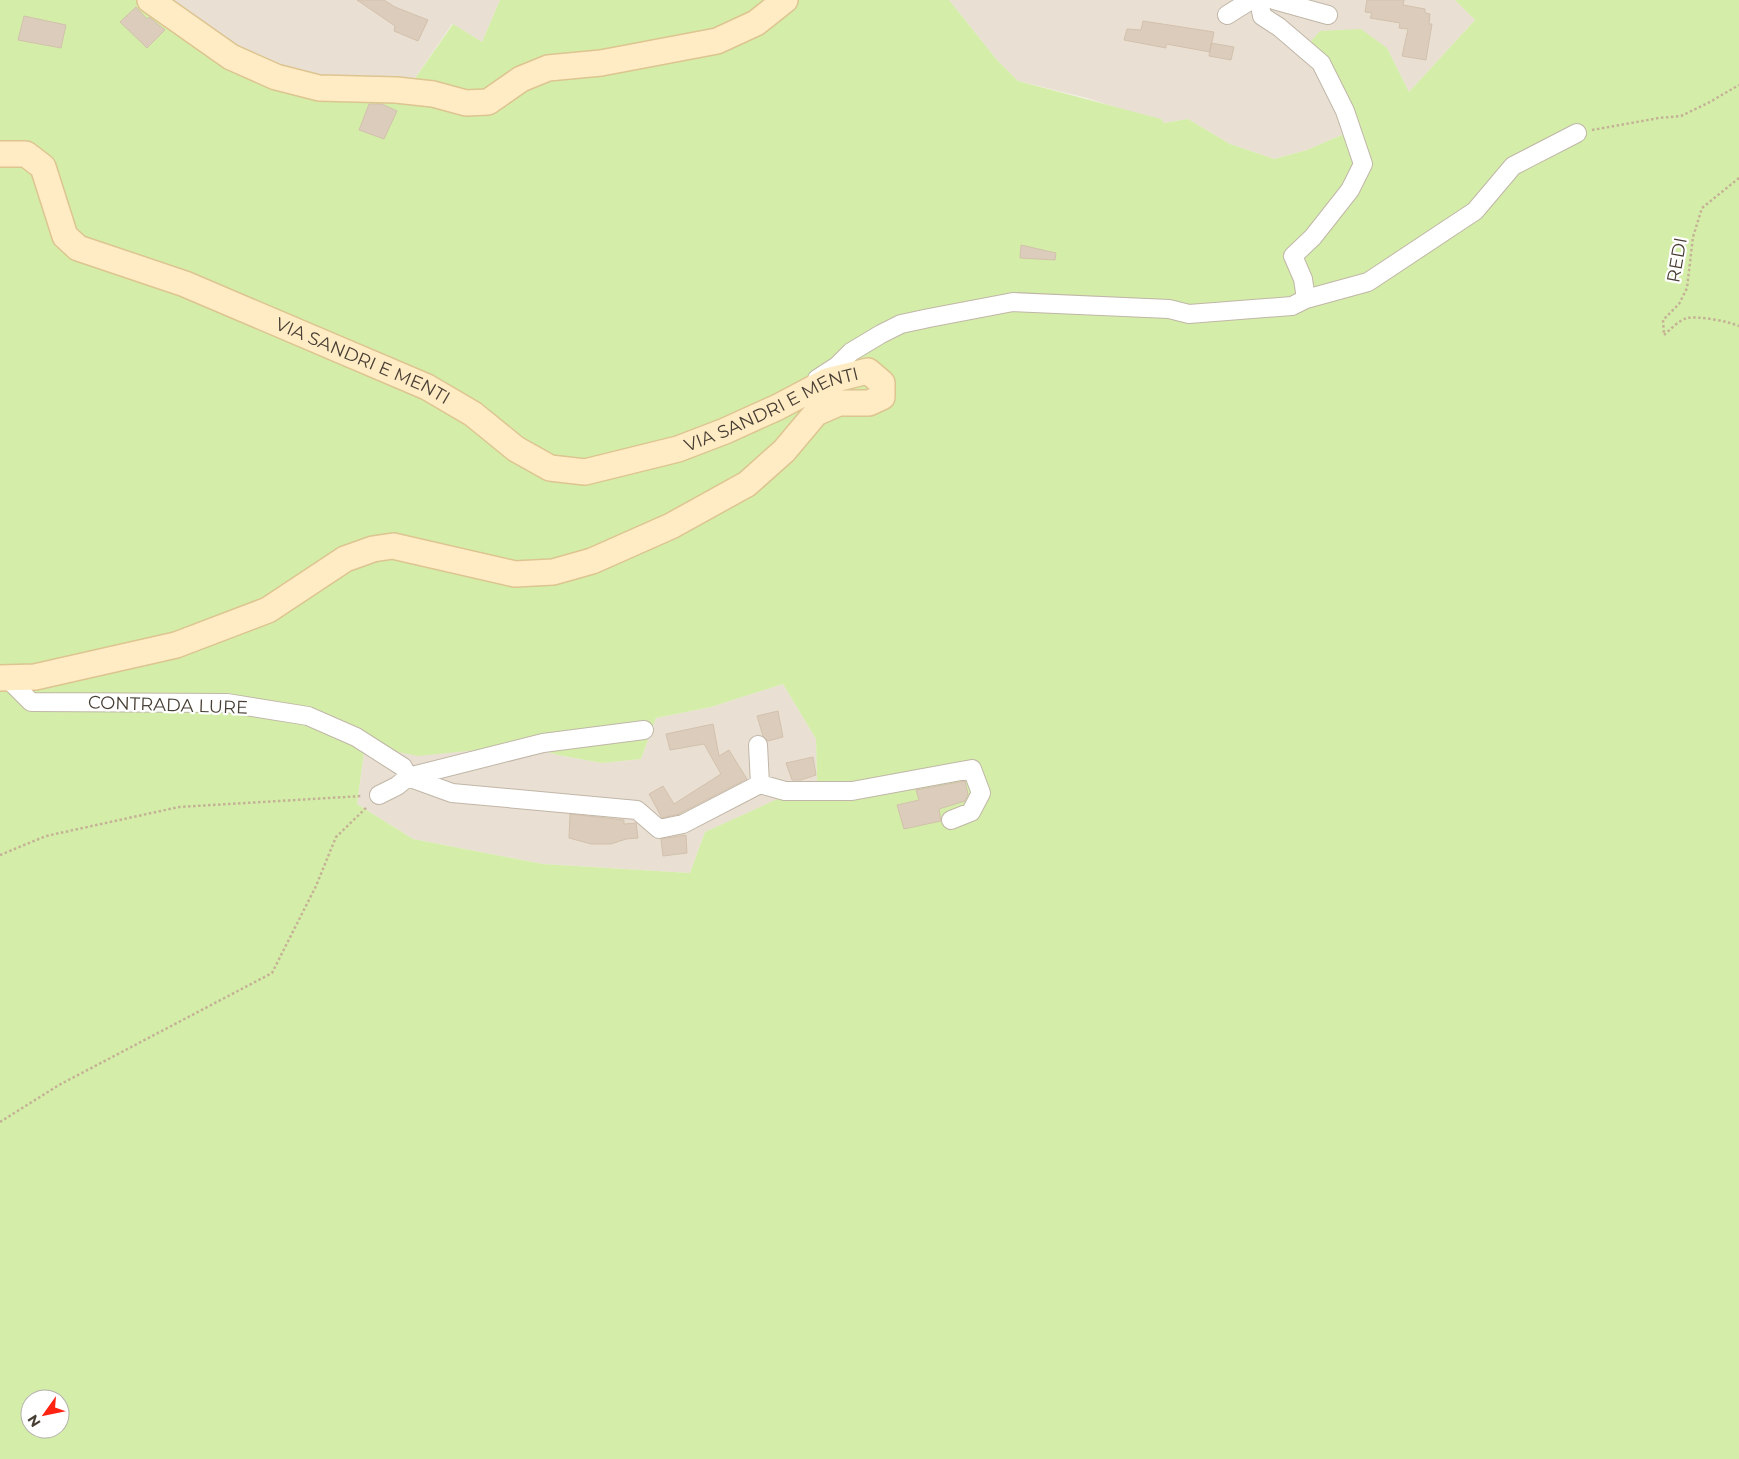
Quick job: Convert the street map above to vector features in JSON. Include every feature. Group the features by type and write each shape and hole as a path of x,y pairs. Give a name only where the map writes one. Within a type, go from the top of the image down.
{"main road":[{"path":"150,0 231,57 276,77 319,88 396,90 433,94 466,104 488,102 521,78 548,68 601,64 717,40 756,22 785,0"},
{"name":"VIA SANDRI E MENTI","path":"0,154 26,154 43,167 65,236 78,248 185,284 427,387 472,414 516,449 550,468 585,472 678,449 725,431 827,381 868,371 882,383 882,397 869,403 839,404 816,413 784,451 747,484 671,526 592,562 553,572 515,574 393,546 373,549 345,559 268,610 176,646 35,677 4,679"}],"street":[{"path":"1226,15 1251,0"},
{"path":"1259,0 1262,16 1279,27 1320,63 1345,111 1363,164 1350,190 1313,237 1293,256 1303,278 1306,299"},
{"path":"1274,0 1328,15"},
{"path":"808,391 814,382 837,366 851,352 901,324 1013,302 1169,309 1190,314 1292,306 1306,299 1368,282 1475,211 1514,166 1577,133"},
{"name":"CONTRADA LURE","path":"4,679 31,702 227,703 308,716 356,737 403,767 408,777"},
{"path":"379,795 397,786 408,777 543,743 644,730"},
{"path":"758,745 760,784"},
{"path":"408,777 452,793 637,810 659,828 683,824 760,784 785,791 852,791 972,769 981,793 971,812 951,820"}],"path":[{"path":"1577,133 1659,118 1681,116 1739,85"},
{"name":"REDI","path":"1739,178 1702,208 1693,237 1687,288 1679,304 1663,320 1664,335 1686,318 1707,319 1739,326"},
{"path":"0,855 46,836 179,807 379,795"},
{"path":"0,1122 59,1085 272,973 316,886 336,837 379,795"}],"shaded area":[{"path":"154,0 500,0 482,42 452,24 409,87 297,81"},
{"path":"949,0 1455,0 1475,20 1409,92 1387,48 1311,68 1328,76 1353,130 1307,150 1274,159 1230,144 1188,119 1164,123 1087,98 1018,81 997,60"},
{"path":"783,684 816,739 817,782 705,832 690,873 543,864 413,839 357,804 365,745 525,745 558,755 602,763 641,759 656,718 711,707"}],"green space":[{"path":"0,0 154,0 271,72 409,87 453,24 482,42 500,0 949,0 997,60 1018,81 1161,119 1164,123 1188,119 1230,144 1274,159 1307,150 1353,130 1328,76 1311,68 1304,49 1320,31 1361,29 1387,48 1409,92 1475,20 1455,0 1739,0 1739,1459 0,1459","holes":["783,684 816,739 817,781 705,832 690,873 543,864 413,839 357,804 365,745 418,756 525,745 558,755 602,763 641,759 656,718 711,707"]}],"building":[{"path":"357,0 384,0 395,7 428,20 418,41 394,31 395,26"},
{"path":"1367,0 1404,0 1403,5 1425,9 1425,13 1430,14 1429,24 1432,24 1426,60 1402,56 1408,29 1399,28 1400,23 1370,18 1372,13 1365,12"},
{"path":"136,7 147,19 149,17 165,30 147,48 120,22"},
{"path":"24,16 66,25 61,48 18,40"},
{"path":"1143,21 1214,32 1210,52 1166,44 1166,48 1124,40 1127,29 1141,30"},
{"path":"1211,43 1234,47 1231,60 1209,56"},
{"path":"369,104 382,104 397,111 384,139 359,130"},
{"path":"1021,245 1056,253 1055,260 1020,258"},
{"path":"778,711 783,737 768,741 763,736 757,716"},
{"path":"713,724 719,756 729,750 747,779 679,814 662,818 649,794 663,786 674,804 721,774 704,744 670,750 666,734"},
{"path":"813,757 816,775 801,780 792,780 786,763"},
{"path":"965,781 968,794 965,801 939,809 941,821 904,829 897,805 919,800 916,790"},
{"path":"570,814 624,820 624,824 636,823 638,838 626,839 611,844 591,844 569,838"},
{"path":"686,835 687,853 663,856 661,839"}]}
